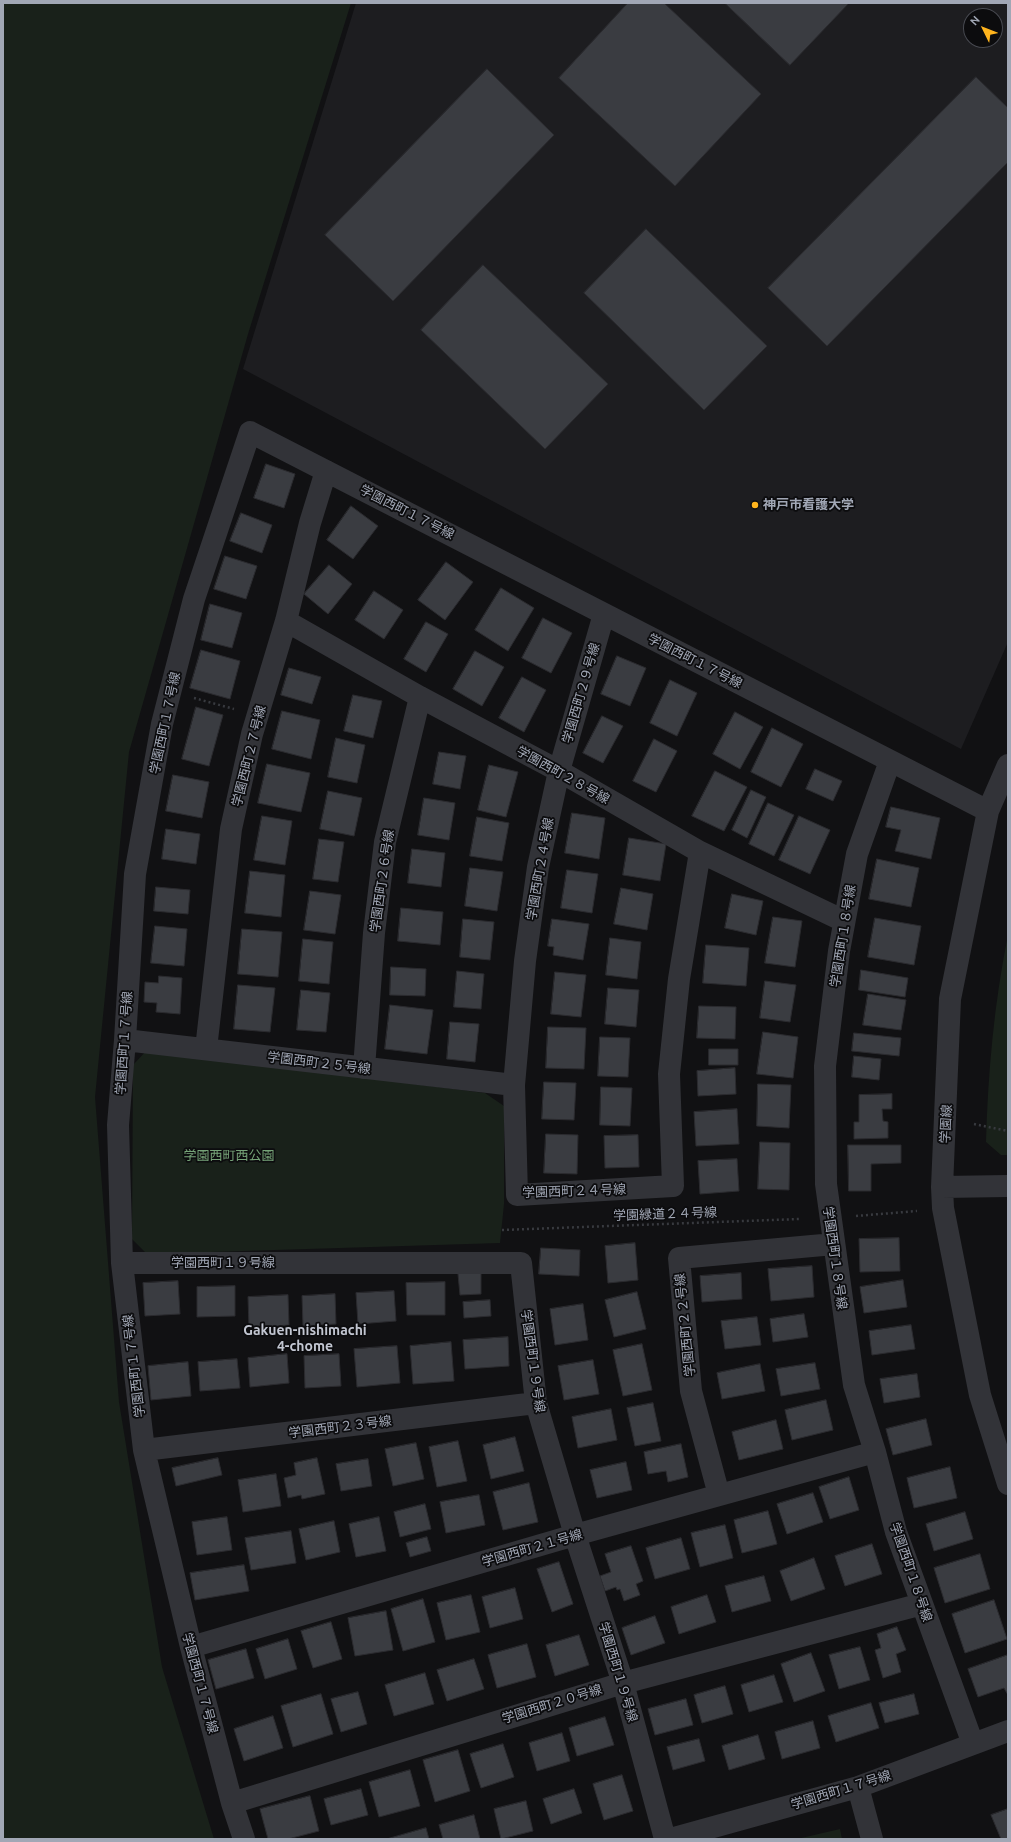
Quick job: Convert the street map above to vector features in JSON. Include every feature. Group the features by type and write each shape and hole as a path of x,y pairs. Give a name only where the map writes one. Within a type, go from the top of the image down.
{"street":[{"name":"学園西町１７号線","path":"244,1839 232,1803 191,1647 144,1450 122,1263 118,1125 125,1040 135,874 162,724 194,599 250,432 988,811"},
{"name":"学園西町２７号線","path":"206,1049 231,829 252,734 286,621 310,523 326,471"},
{"name":"学園西町２９号線","path":"559,771 604,614"},
{"name":"学園西町２８号線","path":"286,621 420,697 559,771 700,852 844,921"},
{"name":"学園西町２６号線","path":"364,1068 374,933 385,842 420,697"},
{"name":"学園西町１８号線","path":"890,761 857,854 839,952 826,1066 826,1184 854,1385 875,1452 896,1532 973,1744"},
{"name":"学園線","path":"1008,765 988,811 950,1000 943,1198 980,1395 1008,1484"},
{"name":"学園西町２４号線","path":"559,771 536,882 525,961 514,1085 517,1195 673,1186 669,1074 679,979 700,852"},
{"name":"学園西町２５号線","path":"125,1040 514,1085"},
{"path":"943,1198 1008,1186"},
{"name":"学園西町２２号線","path":"719,1495 691,1391 678,1258 834,1244"},
{"name":"学園西町１９号線","path":"122,1263 521,1264 536,1403 575,1535 623,1683 665,1839"},
{"name":"学園西町２３号線","path":"144,1450 536,1403"},
{"name":"学園西町２１号線","path":"191,1647 575,1535 875,1452"},
{"name":"学園西町２０号線","path":"232,1803 623,1683 922,1604"},
{"name":"学園西町１７号線","path":"670,1839 858,1787 1008,1730"},
{"path":"858,1787 872,1839"}],"path":[{"path":"171,692 258,715"},
{"path":"974,1124 1008,1130"},
{"name":"学園緑道２４号線","path":"502,1230 830,1218 943,1198"}],"shaded area":[{"name":"神戸市看護大学","path":"356,3 1008,3 1008,642 961,749 243,369"}],"green space":[{"path":"3,3 351,3 248,334 129,752 95,1097 119,1402 162,1667 214,1839 3,1839"},
{"path":"1008,935 1008,1155 1001,1155 986,1142 992,1038"},
{"name":"学園西町西公園","path":"147,1050 485,1093 504,1106 504,1204 500,1243 147,1254 132,1239 133,1065"},
{"path":"840,1829 842,1839 797,1839"}],"building":[{"path":"628,3 664,3 761,94 675,186 559,78"},
{"path":"725,3 849,3 790,65"},
{"path":"487,69 554,135 393,301 325,235"},
{"path":"976,77 1008,108 1008,162 827,346 768,288"},
{"path":"646,229 767,346 704,410 584,293"},
{"path":"483,265 608,384 545,449 421,330"},
{"path":"266,464 295,474 284,508 254,498"},
{"path":"351,506 378,526 353,559 327,540"},
{"path":"241,513 272,525 262,553 230,541"},
{"path":"225,556 257,566 246,599 214,589"},
{"path":"446,562 473,582 445,620 418,600"},
{"path":"329,565 352,584 328,614 304,594"},
{"path":"501,588 534,608 508,651 475,630"},
{"path":"374,591 403,610 384,639 355,620"},
{"path":"210,604 242,613 232,648 201,640"},
{"path":"543,618 572,633 551,673 522,658"},
{"path":"426,622 448,634 426,672 404,659"},
{"path":"201,650 240,661 230,699 190,688"},
{"path":"475,651 504,667 482,706 453,689"},
{"path":"617,656 646,668 630,706 601,694"},
{"path":"289,668 321,677 312,704 281,695"},
{"path":"522,677 546,690 524,732 499,718"},
{"path":"670,680 697,693 677,736 650,723"},
{"path":"353,695 382,701 373,738 344,731"},
{"path":"196,707 223,715 209,766 182,759"},
{"path":"282,711 320,720 311,759 272,749"},
{"path":"735,712 763,727 740,769 713,754"},
{"path":"602,716 623,726 603,763 583,753"},
{"path":"772,728 803,744 781,787 751,772"},
{"path":"336,738 365,745 357,783 328,777"},
{"path":"654,739 677,751 656,792 633,781"},
{"path":"439,752 466,756 460,789 433,784"},
{"path":"267,764 310,773 301,812 258,803"},
{"path":"489,765 518,772 506,817 478,810"},
{"path":"815,769 842,781 833,801 806,789"},
{"path":"715,771 747,787 724,831 692,816"},
{"path":"173,775 209,782 202,818 166,811"},
{"path":"751,790 766,797 747,838 732,830"},
{"path":"328,791 362,798 354,836 320,829"},
{"path":"424,798 455,803 449,840 418,835"},
{"path":"768,803 794,815 774,856 749,844"},
{"path":"891,807 940,818 931,859 895,851 901,830 886,827"},
{"path":"572,813 605,818 599,859 565,853"},
{"path":"262,816 292,821 285,865 254,860"},
{"path":"799,816 830,830 810,874 779,860"},
{"path":"477,817 509,823 502,861 470,856"},
{"path":"166,829 200,834 196,864 162,859"},
{"path":"629,838 666,844 660,881 623,875"},
{"path":"319,839 344,842 338,882 313,879"},
{"path":"412,849 445,853 441,887 408,883"},
{"path":"877,859 919,868 911,907 869,899"},
{"path":"470,868 503,872 497,911 465,906"},
{"path":"567,870 598,874 592,913 561,908"},
{"path":"250,871 285,875 281,917 245,913"},
{"path":"156,887 190,890 188,914 154,911"},
{"path":"621,888 653,894 647,930 614,924"},
{"path":"310,891 341,895 335,934 304,930"},
{"path":"732,894 763,901 756,935 725,928"},
{"path":"401,908 443,912 440,945 398,941"},
{"path":"773,917 802,921 795,967 765,963"},
{"path":"875,918 921,926 914,965 868,957"},
{"path":"463,919 494,922 490,960 460,957"},
{"path":"552,919 589,924 583,960 553,955 554,947 548,946"},
{"path":"155,926 187,929 184,966 151,963"},
{"path":"242,929 282,932 278,977 238,974"},
{"path":"610,938 641,942 637,979 606,975"},
{"path":"303,939 333,942 329,984 299,981"},
{"path":"706,945 749,948 746,986 703,983"},
{"path":"391,967 426,969 425,996 390,995"},
{"path":"861,970 908,978 905,997 859,990"},
{"path":"457,971 484,974 481,1009 454,1007"},
{"path":"555,972 586,975 581,1017 551,1014"},
{"path":"159,976 182,978 180,1014 156,1012 157,1003 144,1002 145,982 158,983"},
{"path":"765,981 796,985 790,1022 760,1018"},
{"path":"238,985 275,988 270,1032 234,1029"},
{"path":"608,988 639,990 636,1027 605,1024"},
{"path":"301,990 330,993 326,1032 297,1030"},
{"path":"868,994 906,1000 901,1030 863,1025"},
{"path":"390,1005 433,1010 427,1054 385,1049"},
{"path":"699,1006 736,1007 735,1039 697,1038"},
{"path":"450,1022 479,1024 475,1062 447,1059"},
{"path":"548,1027 586,1028 584,1069 546,1068"},
{"path":"763,1032 798,1037 793,1078 757,1074"},
{"path":"854,1033 901,1038 899,1056 852,1051"},
{"path":"600,1037 630,1038 628,1077 598,1076"},
{"path":"709,1049 738,1049 738,1065 709,1065"},
{"path":"854,1056 881,1059 879,1080 852,1077"},
{"path":"735,1068 736,1094 698,1096 697,1071"},
{"path":"544,1082 576,1083 574,1120 542,1119"},
{"path":"758,1084 791,1085 789,1128 757,1126"},
{"path":"601,1087 632,1088 630,1126 600,1125"},
{"path":"892,1094 892,1109 882,1109 883,1121 888,1122 888,1138 854,1139 854,1122 859,1122 859,1095"},
{"path":"737,1109 739,1144 696,1146 694,1112"},
{"path":"546,1134 578,1135 577,1174 544,1173"},
{"path":"638,1135 639,1167 605,1168 604,1136"},
{"path":"760,1142 790,1143 789,1190 758,1189"},
{"path":"848,1145 901,1145 901,1163 871,1164 871,1191 849,1191"},
{"path":"737,1159 739,1191 700,1194 698,1161"},
{"path":"899,1238 900,1271 860,1272 859,1239"},
{"path":"635,1243 638,1280 608,1283 605,1246"},
{"path":"541,1248 580,1250 579,1276 539,1274"},
{"path":"812,1266 814,1297 771,1301 768,1269"},
{"path":"481,1272 481,1294 460,1295 458,1274"},
{"path":"741,1273 742,1299 702,1302 700,1276"},
{"path":"903,1280 907,1307 864,1313 860,1287"},
{"path":"178,1281 180,1314 145,1316 143,1283"},
{"path":"445,1282 445,1315 407,1315 406,1283"},
{"path":"235,1286 235,1316 197,1317 197,1287"},
{"path":"394,1291 396,1321 358,1324 356,1293"},
{"path":"637,1292 646,1329 614,1337 605,1300"},
{"path":"335,1294 336,1324 303,1326 302,1296"},
{"path":"288,1295 289,1325 249,1328 248,1297"},
{"path":"490,1300 491,1316 464,1318 463,1302"},
{"path":"583,1304 588,1340 555,1345 550,1309"},
{"path":"804,1314 808,1337 773,1342 770,1319"},
{"path":"757,1317 761,1345 725,1349 721,1321"},
{"path":"911,1325 915,1349 872,1355 869,1331"},
{"path":"508,1337 509,1366 465,1369 463,1340"},
{"path":"451,1342 454,1381 413,1384 410,1346"},
{"path":"642,1344 652,1390 623,1396 613,1350"},
{"path":"397,1346 400,1383 357,1387 354,1349"},
{"path":"287,1354 289,1383 250,1387 248,1358"},
{"path":"339,1354 341,1386 305,1388 304,1356"},
{"path":"237,1359 240,1388 200,1391 198,1362"},
{"path":"593,1360 599,1394 564,1400 558,1366"},
{"path":"188,1362 191,1396 151,1400 148,1366"},
{"path":"815,1363 820,1389 781,1396 776,1369"},
{"path":"760,1364 765,1391 722,1399 717,1373"},
{"path":"917,1374 920,1397 884,1403 880,1379"},
{"path":"826,1400 833,1430 792,1440 785,1410"},
{"path":"653,1403 661,1441 635,1446 627,1408"},
{"path":"611,1409 617,1440 578,1448 572,1417"},
{"path":"926,1419 932,1445 893,1455 886,1429"},
{"path":"776,1420 783,1449 739,1460 732,1432"},
{"path":"515,1437 524,1471 491,1479 483,1445"},
{"path":"458,1441 467,1481 437,1487 429,1447"},
{"path":"416,1443 424,1479 393,1486 385,1449"},
{"path":"681,1444 688,1477 668,1482 666,1471 648,1474 644,1452"},
{"path":"218,1458 222,1475 176,1486 172,1468"},
{"path":"317,1458 325,1494 302,1499 301,1495 288,1498 284,1478 296,1475 294,1463"},
{"path":"368,1459 372,1486 341,1491 336,1464"},
{"path":"626,1462 632,1490 597,1498 590,1470"},
{"path":"950,1467 957,1498 914,1508 907,1478"},
{"path":"276,1474 281,1506 243,1512 238,1480"},
{"path":"849,1477 859,1510 830,1519 819,1487"},
{"path":"529,1483 538,1522 503,1530 493,1492"},
{"path":"813,1493 823,1522 787,1534 777,1504"},
{"path":"479,1495 485,1525 446,1533 440,1502"},
{"path":"425,1504 431,1529 400,1537 394,1512"},
{"path":"768,1511 777,1544 742,1553 734,1520"},
{"path":"965,1512 973,1539 934,1551 926,1524"},
{"path":"227,1517 232,1550 197,1555 192,1522"},
{"path":"379,1517 386,1551 356,1557 349,1524"},
{"path":"334,1521 340,1552 306,1560 299,1529"},
{"path":"725,1525 733,1558 700,1567 691,1533"},
{"path":"291,1531 296,1563 251,1570 245,1538"},
{"path":"427,1537 431,1551 410,1557 406,1543"},
{"path":"681,1538 690,1569 655,1579 646,1548"},
{"path":"872,1544 882,1574 845,1586 835,1556"},
{"path":"631,1546 643,1581 636,1584 640,1595 624,1601 620,1589 617,1590 616,1587 605,1591 600,1576 611,1572 605,1554"},
{"path":"980,1554 990,1589 945,1603 934,1568"},
{"path":"814,1558 825,1589 791,1601 780,1571"},
{"path":"559,1562 573,1604 552,1612 537,1569"},
{"path":"244,1565 249,1591 195,1600 190,1573"},
{"path":"764,1576 771,1601 732,1612 725,1586"},
{"path":"515,1588 523,1619 490,1628 482,1597"},
{"path":"471,1595 480,1632 446,1640 437,1603"},
{"path":"707,1595 716,1622 679,1634 671,1607"},
{"path":"423,1599 435,1642 403,1651 391,1609"},
{"path":"994,1600 1007,1639 965,1653 952,1614"},
{"path":"386,1611 393,1650 355,1656 348,1618"},
{"path":"655,1616 665,1643 631,1655 622,1628"},
{"path":"331,1622 342,1659 313,1668 301,1631"},
{"path":"897,1627 906,1650 896,1654 901,1672 883,1678 875,1650 881,1648 877,1634"},
{"path":"579,1635 589,1665 555,1676 546,1645"},
{"path":"288,1639 297,1669 265,1679 256,1649"},
{"path":"527,1644 536,1677 497,1688 488,1655"},
{"path":"860,1647 870,1680 839,1689 829,1655"},
{"path":"246,1649 254,1678 216,1689 208,1660"},
{"path":"811,1653 825,1691 794,1702 781,1664"},
{"path":"1008,1655 1008,1695 1004,1688 978,1697 968,1669"},
{"path":"474,1659 484,1689 447,1701 437,1670"},
{"path":"425,1673 434,1704 394,1716 385,1685"},
{"path":"774,1675 783,1702 749,1712 741,1685"},
{"path":"725,1686 733,1714 702,1723 694,1695"},
{"path":"358,1692 367,1724 341,1732 331,1699"},
{"path":"321,1694 333,1734 293,1747 281,1706"},
{"path":"914,1694 919,1714 885,1723 879,1703"},
{"path":"686,1699 693,1725 655,1735 648,1709"},
{"path":"871,1703 879,1728 836,1742 828,1716"},
{"path":"273,1716 283,1748 244,1761 234,1729"},
{"path":"605,1717 614,1745 577,1756 569,1728"},
{"path":"813,1721 820,1748 782,1759 775,1732"},
{"path":"562,1733 570,1761 537,1771 529,1743"},
{"path":"758,1735 765,1759 729,1770 722,1746"},
{"path":"699,1739 705,1761 673,1770 667,1747"},
{"path":"503,1744 514,1777 481,1788 470,1754"},
{"path":"458,1750 470,1791 435,1802 423,1760"},
{"path":"410,1770 420,1806 379,1817 369,1782"},
{"path":"622,1775 633,1811 604,1820 593,1784"},
{"path":"361,1789 368,1815 331,1825 324,1799"},
{"path":"574,1789 582,1813 551,1824 543,1799"},
{"path":"310,1796 319,1831 288,1839 268,1839 260,1809"},
{"path":"526,1801 533,1831 501,1839 494,1809"},
{"path":"1008,1809 1008,1839 1001,1839 991,1815"},
{"path":"474,1815 480,1839 443,1839 439,1825"},
{"path":"426,1828 429,1839 387,1839"}],"place":[{"name":"神戸市看護大学","path":"755,505"}],"district":[{"name":"Gakuen-nishimachi 4-chome","path":"305,1338"}]}
